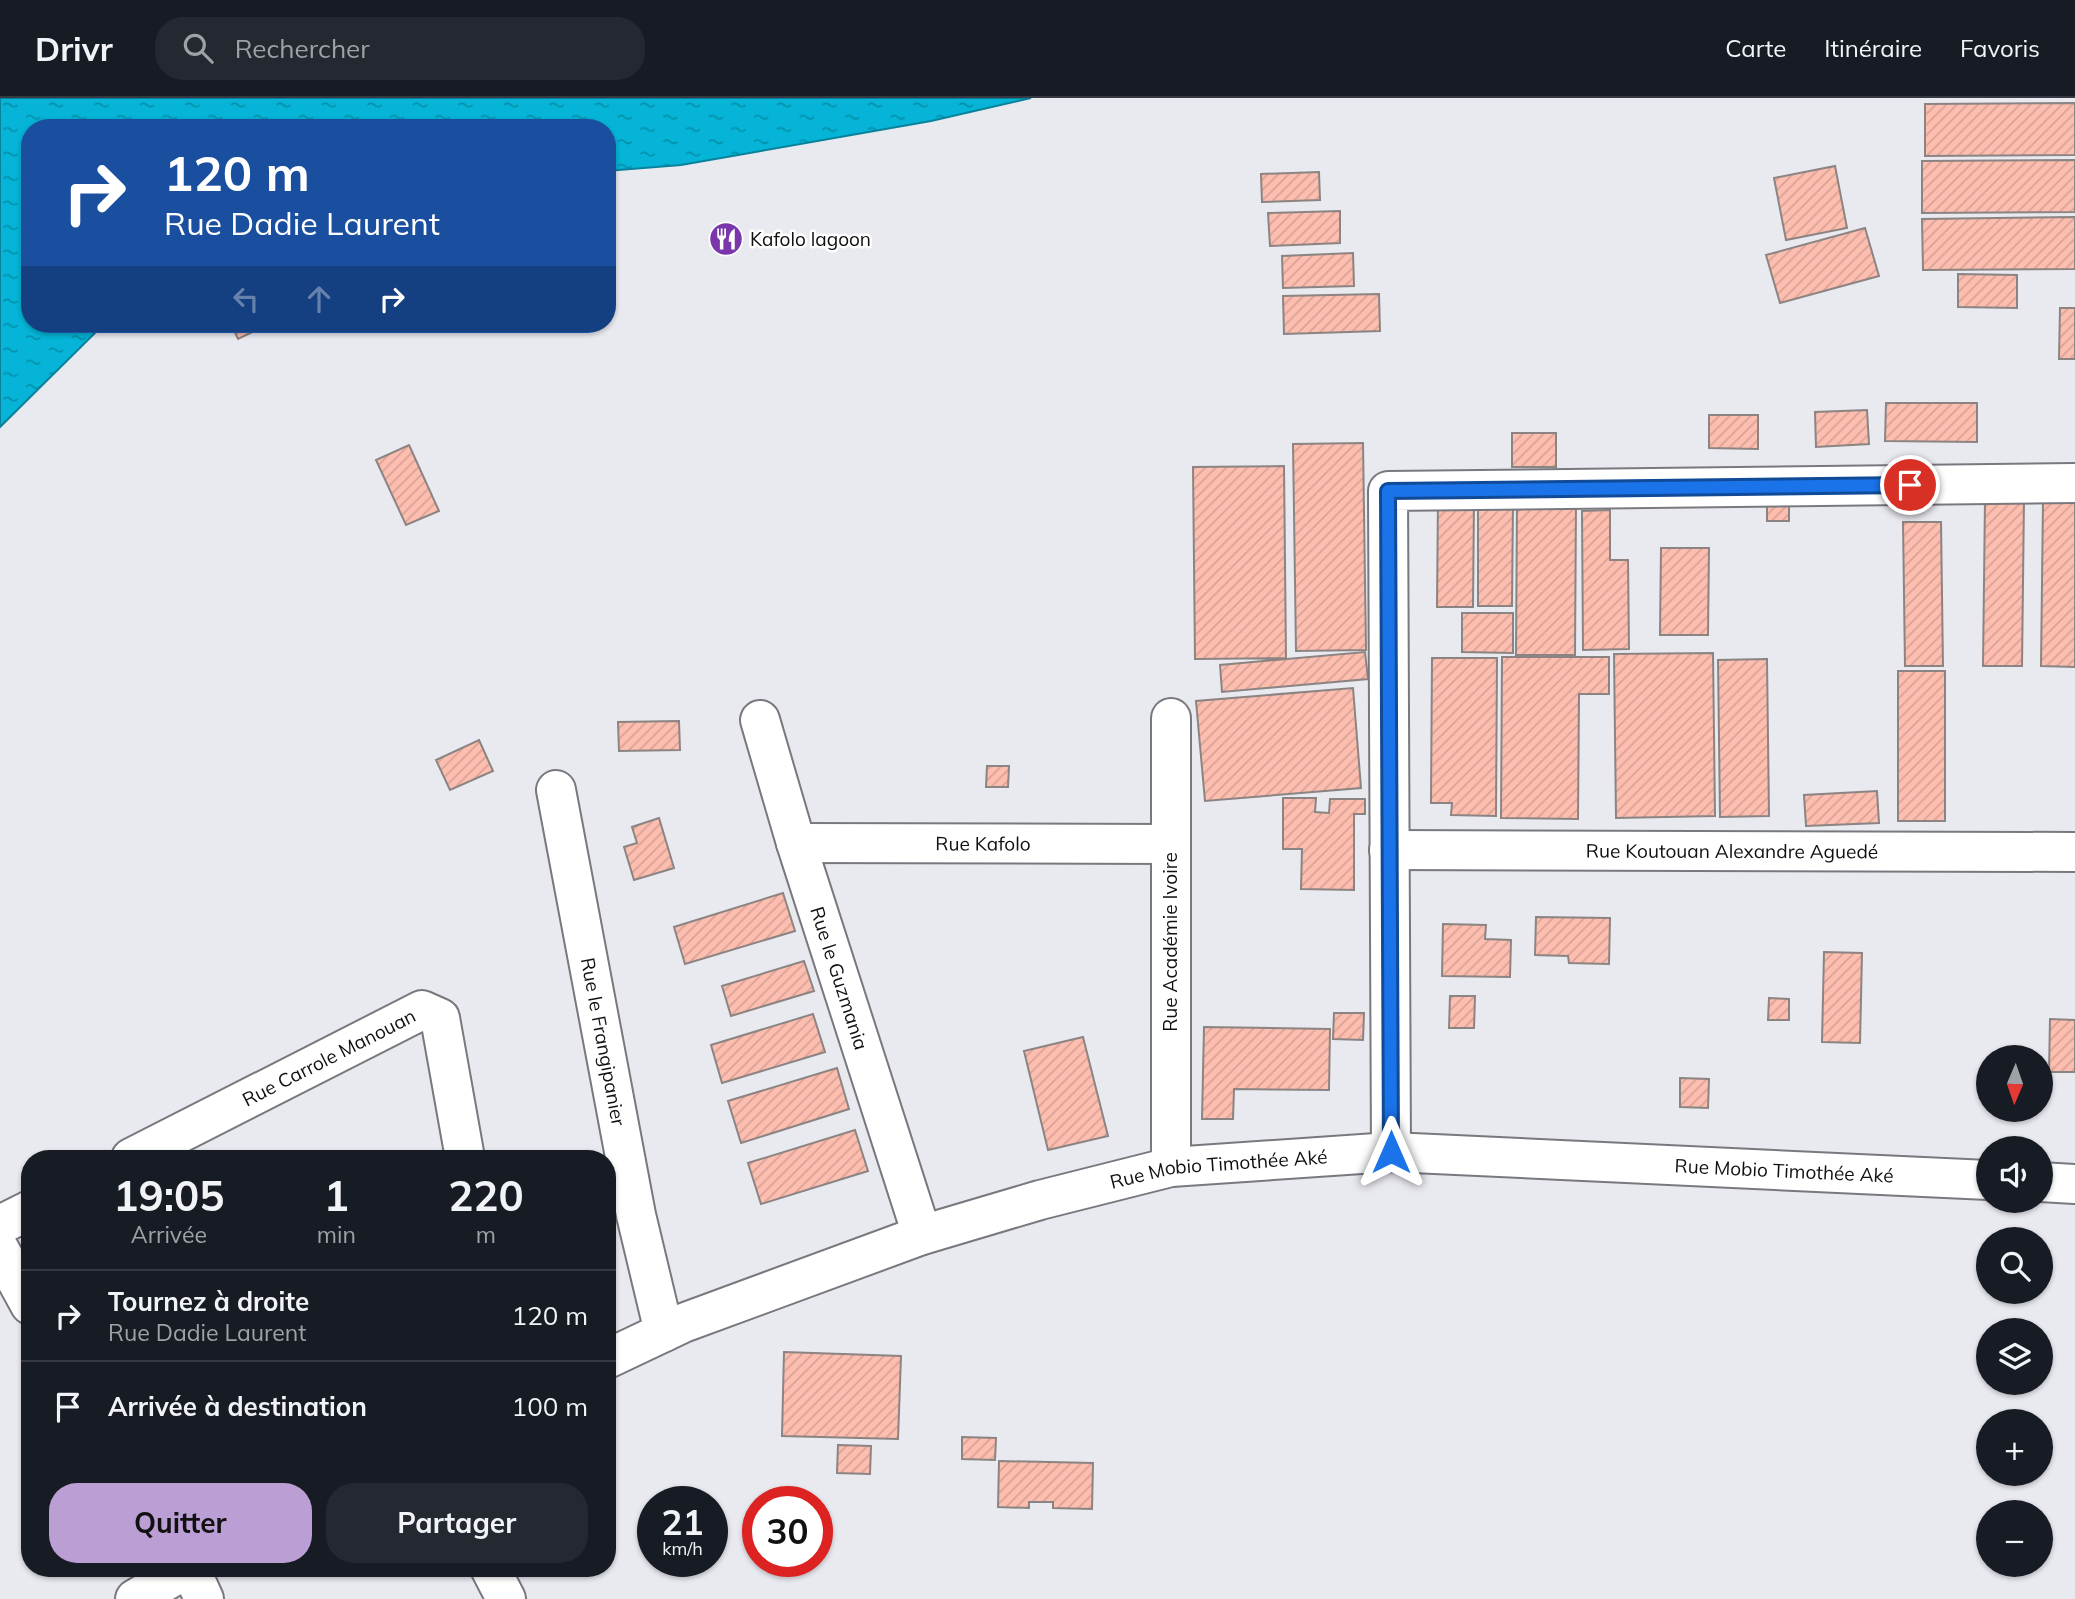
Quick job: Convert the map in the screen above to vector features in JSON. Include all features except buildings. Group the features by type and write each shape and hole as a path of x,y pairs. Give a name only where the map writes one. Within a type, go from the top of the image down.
{"street":[{"path":"1391,1152 1388,491 2075,483"},
{"name":"Rue Académie Ivoire","path":"1171,718 1171,1167"},
{"name":"Rue le Guzmania","path":"760,720 796,843 922,1235"},
{"name":"Rue le Frangipanier","path":"556,790 634,1202 664,1332"},
{"name":"Rue Kafolo","path":"796,843 1170,844"},
{"name":"Rue Koutouan Alexandre Aguedé","path":"1388,849 2075,852"},
{"name":"Rue Carrole Manouan","path":"147,1150 422,1010 440,1018 464,1150"},
{"name":"Rue Mobio Timothée Aké","path":"616,1355 695,1318 922,1235 1040,1200 1171,1167 1391,1152 1976,1179"},
{"path":"2053,1183 2075,1184"},
{"path":"0,1225 21,1214"},
{"path":"0,1250 21,1288"},
{"path":"135,1599 170,1577"},
{"path":"187,1577 204,1599"},
{"path":"495,1577 506,1599"}],"water":[{"path":"0,98 1031,98 931,121 681,165 616,170 616,119 21,119 21,333 95,333 0,427"}],"place":[{"name":"Kafolo lagoon","path":"726,239"}],"route":[{"path":"1391,1152 1388,491 1910,485"}]}
